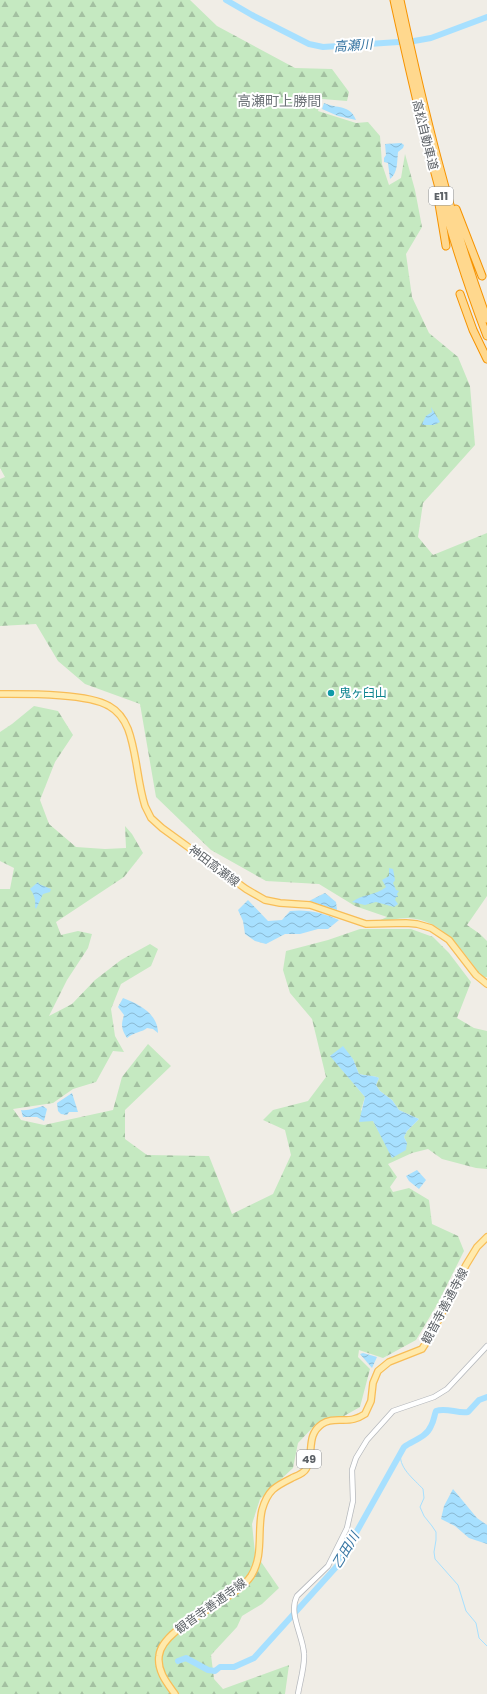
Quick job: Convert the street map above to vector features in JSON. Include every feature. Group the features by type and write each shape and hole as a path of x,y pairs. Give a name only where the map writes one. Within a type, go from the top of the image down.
{"highway":[{"name":"高松自動車道","path":"394,0 456,226 487,319"},
{"name":"高松自動車道","path":"400,0 409,54 436,177 467,283 487,336"},
{"path":"434,144 453,201 482,276"},
{"path":"436,177 446,246"},
{"path":"460,294 487,359"}],"main road":[{"name":"神田高瀬線","path":"0,694 31,694 78,698 95,700 108,705 120,715 125,723 130,738 145,806 151,818 162,828 246,889 265,900 318,907 366,924 406,923 431,928 449,940 476,975 487,984"},
{"name":"観音寺善通寺線","path":"175,1694 164,1678 159,1666 159,1654 165,1642 177,1631 234,1593 251,1577 257,1564 259,1554 262,1512 270,1491 300,1475 307,1468 312,1439 315,1431 321,1425 329,1420 353,1419 365,1414 371,1401 373,1384 378,1370 389,1362 422,1349 431,1335 466,1265 477,1247 487,1238"}],"street":[{"path":"298,1694 304,1655 294,1610 294,1601 297,1596 328,1566 347,1528 352,1510 352,1470 356,1458 367,1440 393,1411 441,1393 487,1346"}],"green space":[{"path":"0,0 190,0 217,26 295,68 332,69 349,92 347,101 322,99 318,111 356,123 368,122 380,136 382,164 389,185 401,178 405,154 415,190 422,227 406,254 412,297 429,333 458,357 470,386 475,445 423,503 418,537 433,555 487,533 487,896 467,925 487,941 487,977 483,978 452,939 432,925 421,920 408,918 376,922 387,917 355,906 319,884 266,881 211,850 156,797 140,704 85,684 58,661 36,624 0,626 0,479 5,477 0,468"},
{"path":"34,706 58,711 73,735 55,762 40,800 49,824 76,847 105,849 126,848 125,826 132,834 143,853 124,877 56,922 61,935 78,931 92,934 88,948 67,980 49,1016 72,1004 95,980 121,960 150,944 158,949 151,966 121,984 111,1009 115,1036 124,1052 113,1051 96,1082 73,1089 53,1103 13,1109 21,1120 44,1125 113,1110 122,1077 148,1044 171,1066 125,1110 125,1139 147,1155 209,1156 232,1214 273,1194 291,1155 285,1130 263,1120 273,1110 308,1101 326,1077 312,1019 290,993 283,970 286,951 328,940 360,929 411,929 433,937 449,953 471,982 457,1018 474,1028 487,1031 487,1169 476,1168 442,1159 428,1149 412,1153 388,1164 397,1177 390,1187 393,1192 409,1188 429,1200 432,1224 458,1236 464,1251 438,1303 416,1340 383,1358 359,1350 358,1357 370,1369 360,1407 344,1416 316,1424 298,1443 293,1468 260,1499 252,1524 255,1553 279,1588 262,1604 242,1616 237,1627 211,1655 214,1679 223,1689 289,1665 285,1694 0,1694 0,889 10,889 14,868 0,861 0,732","holes":["330,1055 353,1059 359,1074 379,1078 376,1085 380,1091 392,1100 399,1110 419,1119 407,1131 404,1137 407,1143 393,1157 373,1121 361,1110 365,1097"]}],"water":[{"path":"324,103 347,109 356,120 338,116 322,109"},
{"path":"401,143 404,145 398,152 396,170 390,179 388,163 384,162 386,155 385,144"},
{"path":"431,407 440,422 434,425 423,425 422,424 426,416 432,412"},
{"path":"389,868 393,869 395,880 393,883 396,890 399,891 397,894 398,897 396,897 395,900 398,904 394,907 376,902 365,905 352,902 386,887 382,880 389,876"},
{"path":"38,882 39,884 51,889 50,892 43,894 36,909 33,893 30,889"},
{"path":"325,893 336,902 337,910 309,901"},
{"path":"248,900 268,921 282,920 290,911 315,912 339,920 328,929 318,929 300,934 285,934 266,944 255,941 245,934 243,921 238,910"},
{"path":"123,998 135,1003 151,1015 155,1020 158,1033 153,1029 147,1028 127,1038 122,1027 124,1015 118,1007"},
{"path":"343,1046 353,1059 359,1074 379,1078 376,1085 380,1091 392,1100 399,1110 419,1119 407,1131 404,1137 407,1143 406,1150 392,1158 373,1121 359,1122 365,1097 330,1056"},
{"path":"72,1093 78,1112 69,1112 67,1115 61,1114 58,1111 57,1103"},
{"path":"43,1106 47,1109 44,1121 37,1117 23,1117 21,1110 29,1110"},
{"path":"417,1170 426,1180 419,1189 409,1181 406,1176"},
{"path":"363,1353 377,1357 372,1368 360,1354"},
{"path":"453,1489 477,1518 487,1525 487,1544 469,1538 455,1526 441,1519 444,1506"}],"waterway":[{"name":"高瀬川","path":"226,0 309,44 323,47 414,41 431,38 487,17"},
{"name":"乙田川","path":"178,1661 186,1658 208,1670 215,1671 220,1667 234,1667 254,1658 338,1565 404,1447 429,1430 436,1411 444,1410 468,1412 479,1400 487,1397"},
{"path":"401,1452 401,1463 411,1477 423,1489 424,1498 420,1507 424,1516 436,1532 434,1552 435,1559 458,1585 466,1611 476,1623 479,1638 487,1646"}],"place":[{"name":"鬼ヶ臼山","path":"331,693"}],"district":[{"name":"高瀬町上勝間","path":"279,101"}]}
